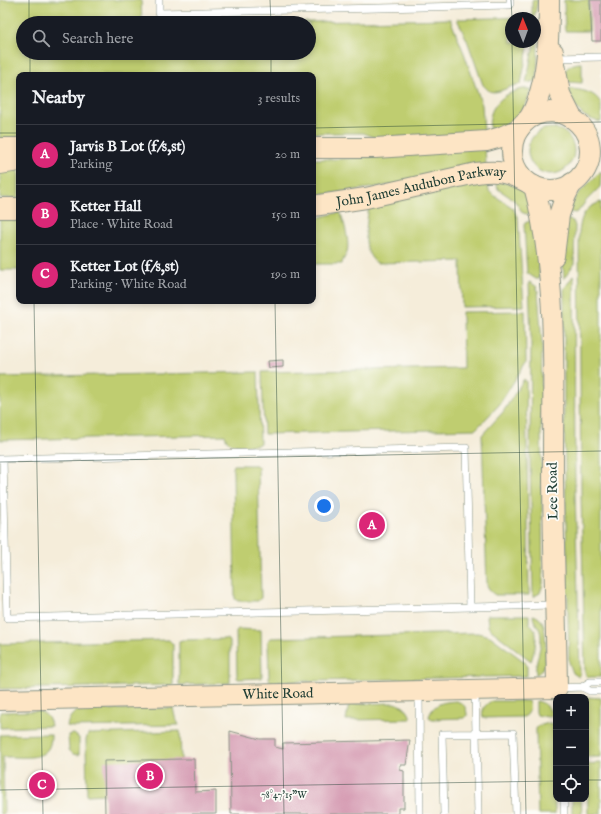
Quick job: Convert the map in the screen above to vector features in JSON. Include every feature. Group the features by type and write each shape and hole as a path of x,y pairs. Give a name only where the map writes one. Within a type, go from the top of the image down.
{"street":[{"path":"549,0 549,32 540,97 513,141 512,154 515,167 523,178 531,184 540,188 553,190 560,189 601,164"},
{"path":"549,32 560,94 587,136 590,149 588,163 577,179"},
{"path":"316,148 375,148 487,141 501,137 540,113 550,112 564,114 576,121 601,129"},
{"path":"0,148 16,148"},
{"path":"0,164 16,161"},
{"name":"John James Audubon Parkway","path":"316,206 366,198 483,172 498,171 508,173 531,184"},
{"name":"Lee Road","path":"551,285 559,215 566,195 577,179"},
{"name":"Lee Road","path":"531,184 542,215 551,285 557,693"},
{"path":"0,208 16,208"},
{"name":"White Road","path":"0,700 474,690 557,693"}],"lane":[{"path":"159,0 159,13 510,5 510,0"},
{"path":"554,58 601,57"},
{"path":"470,607 466,448 1,459 7,618 556,605"},
{"path":"557,693 582,687 590,682 601,682"},
{"path":"582,687 590,691 601,691"},
{"path":"474,690 478,814"},
{"path":"419,691 420,814"},
{"path":"444,814 442,734 476,733 513,733 516,814"},
{"path":"564,802 564,814"}],"green space":[{"path":"0,0 141,0 142,16 16,16 16,60 316,60 316,22 450,19 464,53 482,105 484,132 470,137 374,137 363,133 316,133 316,72 16,72 16,140 0,140"},
{"path":"532,0 538,0 535,12 532,12"},
{"path":"564,0 589,0 589,31 565,31"},
{"path":"505,18 505,48 528,48 521,84 497,92 489,91 483,85 467,40 457,19"},
{"path":"533,48 538,48 537,81 526,83"},
{"path":"582,63 582,83 568,82 564,72 572,65"},
{"path":"523,89 532,89 525,107 513,120 490,131 489,123 491,115 497,103 508,94"},
{"path":"568,89 588,92 596,97 601,105 601,122 588,118 579,111 573,102"},
{"path":"551,128 564,132 570,138 574,151 570,164 564,170 551,174 538,170 532,164 528,151 532,138 538,132"},
{"path":"485,147 486,165 412,182 316,196 316,159 342,159"},
{"path":"16,167 16,198 0,198 0,170"},
{"path":"601,171 600,187 586,201 577,213 568,212 576,196"},
{"path":"488,180 489,191 513,208 518,219 524,306 462,307 461,261 377,263 371,258 366,244 366,227 369,204"},
{"path":"495,180 516,186 524,192 531,203 534,212 527,214 523,213 514,200 498,189"},
{"path":"601,202 601,677 587,677 585,673 581,491 579,233 584,213 595,204"},
{"path":"340,212 345,226 348,243 347,252 342,264 316,264 316,218"},
{"path":"0,216 16,216 16,270 0,270"},
{"path":"566,219 573,221 575,226 574,264 564,279 562,250"},
{"path":"532,220 539,252 539,279 536,279 527,273 524,225"},
{"path":"573,276 575,492 579,677 573,673 569,662 564,417 564,289"},
{"path":"529,282 536,286 538,291 542,344 541,431 543,584 540,593 533,597 530,457 531,339"},
{"path":"525,311 526,362 499,405 476,429 264,434 262,372 463,368 462,312"},
{"path":"258,372 260,443 257,445 242,446 233,444 225,435 0,440 0,377"},
{"path":"524,379 526,381 529,595 495,595 490,591 487,585 482,435 503,412"},
{"path":"234,465 256,465 258,467 261,598 258,601 238,601 235,599"},
{"path":"487,615 529,615 529,623 533,626 536,635 535,649 531,661 490,629 488,626"},
{"path":"533,615 539,618 543,623 546,644 544,665 536,675 541,634 534,621"},
{"path":"238,629 261,630 261,678 237,678 236,631"},
{"path":"478,633 490,636 525,662 527,667 527,676 270,682 269,678 268,641 271,638"},
{"path":"226,639 230,642 230,683 179,685 179,641"},
{"path":"169,640 173,644 173,685 0,689 0,644"},
{"path":"589,697 601,698 601,757 589,757"},
{"path":"456,701 461,703 466,708 467,716 465,718 432,719 429,717 433,709 439,704"},
{"path":"492,701 528,701 529,710 523,717 483,718 484,708"},
{"path":"536,701 542,702 546,705 552,715 548,717 537,715"},
{"path":"394,703 405,708 411,719 346,720 349,704"},
{"path":"173,708 179,725 67,726 72,715 81,710"},
{"path":"37,711 47,716 50,720 51,726 0,728 0,712"},
{"path":"549,723 553,724 553,802 555,802 555,814 538,814 536,729 538,726"},
{"path":"180,731 181,760 105,794 87,795 86,740 88,734"},
{"path":"74,734 79,738 79,755 73,754 69,750 68,735"},
{"path":"0,735 51,735 50,744 47,751 41,754 27,757 3,757 4,814 0,814"},
{"path":"601,763 601,814 588,814 589,764"},
{"path":"572,802 581,802 582,814 572,814"}],"building":[{"path":"590,0 601,0 601,41 592,41"},
{"path":"283,360 283,367 269,368 268,361"},
{"path":"230,731 260,739 275,739 275,747 283,749 283,743 410,740 406,765 400,765 400,770 404,771 404,808 398,808 398,814 231,814"},
{"path":"194,759 195,792 216,791 216,814 105,814 104,761"}],"place":[{"name":"Jarvis B Lot (f/s,st)","path":"372,525"},
{"name":"Ketter Hall","path":"150,776"},
{"name":"Ketter Lot (f/s,st)","path":"42,785"}]}
